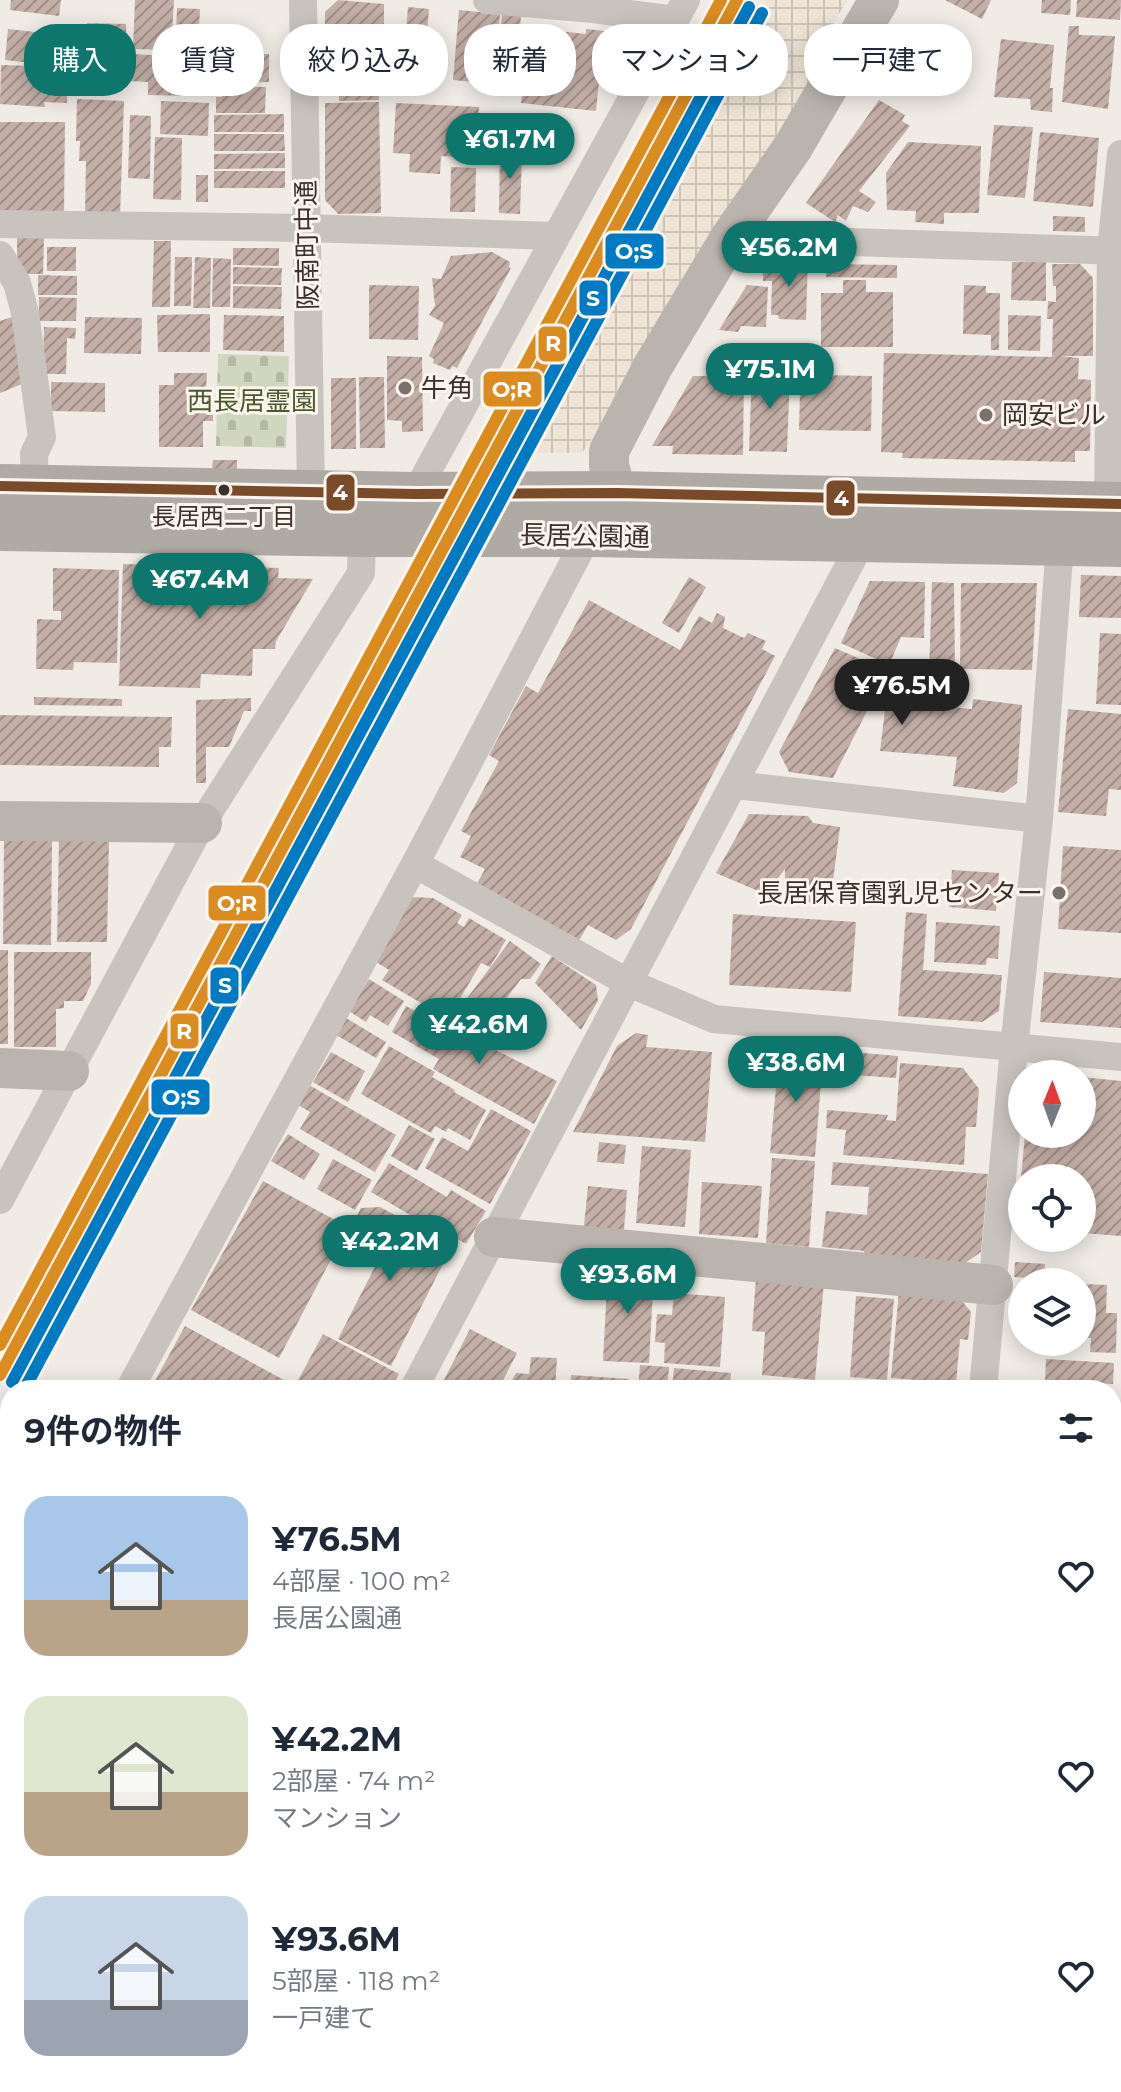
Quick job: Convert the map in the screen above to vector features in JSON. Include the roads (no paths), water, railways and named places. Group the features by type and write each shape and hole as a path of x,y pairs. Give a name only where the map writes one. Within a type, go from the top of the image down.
{"highway":[{"name":"長居公園通","path":"18,486 415,494 617,493 1114,504"},
{"name":"長居公園通","path":"0,529 1121,545"}],"street":[{"name":"阪南町中通","path":"303,0 311,491"},
{"path":"415,494 680,10 487,0"},
{"path":"617,493 609,466 609,451 653,366 730,238 793,147 879,0"},
{"path":"1114,504 1116,250 1121,154"},
{"path":"0,224 306,228 556,236"},
{"path":"730,238 1116,250"},
{"path":"0,255 17,283 25,313 42,437 18,486"},
{"path":"0,1200 202,823 361,573 362,535"},
{"path":"134,1380 415,864 588,535"},
{"path":"418,1380 863,539"},
{"path":"984,1380 1014,1047 1039,819 1060,545"},
{"path":"735,785 1039,819"},
{"path":"0,821 202,823"},
{"path":"415,864 629,983 714,1019 1121,1057"},
{"path":"0,1068 69,1071"},
{"path":"494,1237 993,1285"}],"place":[{"name":"牛角","path":"405,388"},
{"name":"岡安ビル","path":"986,415"},
{"name":"長居西二丁目","path":"224,490"},
{"name":"長居保育園乳児センター","path":"1059,893"}],"park label":[{"name":"西長居霊園","path":"252,401"}]}
